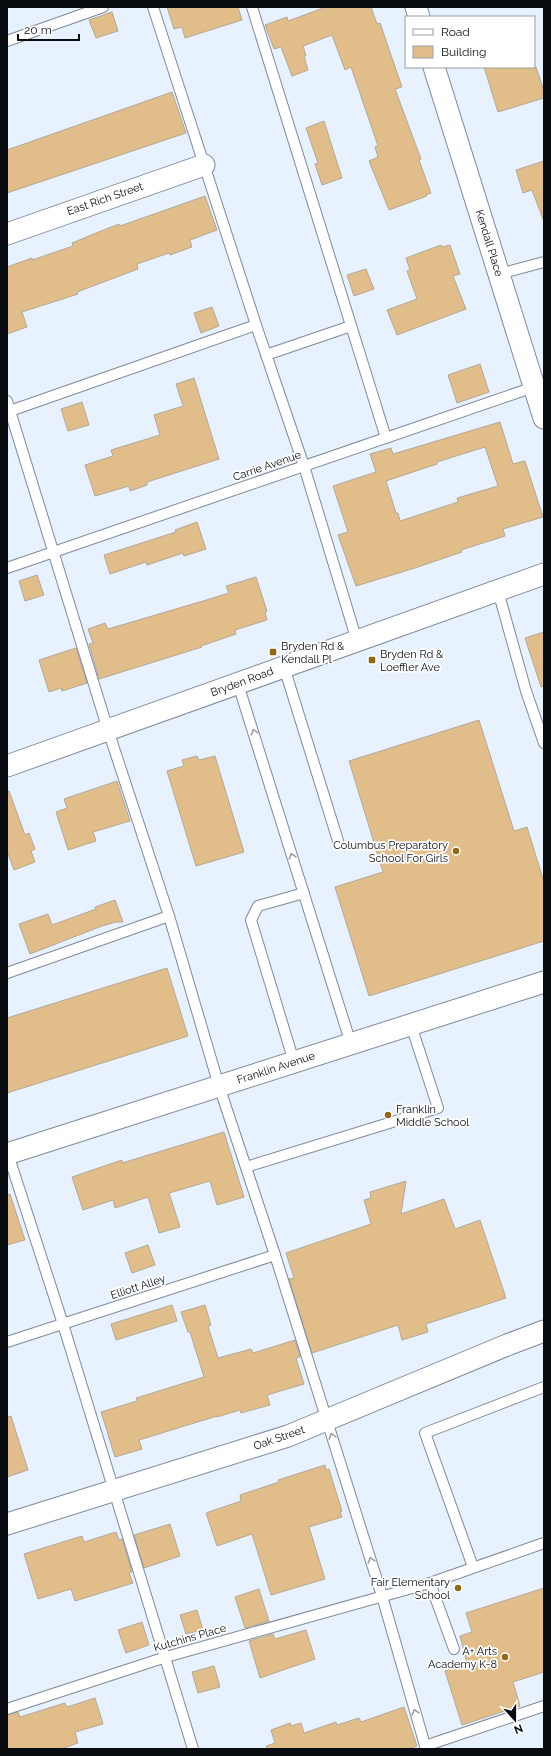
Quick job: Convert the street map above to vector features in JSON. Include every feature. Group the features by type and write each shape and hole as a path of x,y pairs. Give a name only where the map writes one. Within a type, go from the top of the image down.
{"street":[{"name":"Kendall Place","path":"434,68 544,418"},
{"name":"East Rich Street","path":"7,234 204,165"},
{"name":"Bryden Road","path":"7,766 544,574"},
{"name":"Franklin Avenue","path":"7,1154 544,982"},
{"name":"Oak Street","path":"7,1524 288,1436 544,1331"}],"lane":[{"path":"7,41 103,7"},
{"path":"153,7 256,326 304,466 357,641"},
{"path":"252,7 386,438"},
{"path":"499,274 544,262"},
{"path":"9,412 256,326"},
{"path":"266,355 351,326"},
{"name":"Carrie Avenue","path":"7,568 534,387"},
{"path":"7,401 9,412 54,552 108,730 169,916 219,1086 275,1256 382,1596 425,1747 544,1706"},
{"path":"498,591 526,691 544,743"},
{"path":"284,667 339,844"},
{"path":"238,684 351,1044"},
{"path":"294,1062 251,920 258,906 304,893"},
{"path":"7,973 169,916"},
{"path":"246,1167 438,1108 411,1025"},
{"path":"7,1154 63,1324 193,1749"},
{"name":"Elliott Alley","path":"7,1342 275,1256"},
{"path":"473,1567 425,1433 544,1387"},
{"name":"Kutchins Place","path":"7,1709 166,1657 430,1583 544,1543"},
{"path":"430,1583 454,1649"}],"building":[{"path":"167,7 238,7 242,20 185,38 182,27 174,29"},
{"path":"326,7 371,7 377,24 380,23 402,87 395,89 421,159 419,160 431,193 426,195 427,196 389,210 369,161 378,157 375,147 378,146 351,67 345,70 332,35 303,46 308,70 292,76 281,47 274,49 265,25 287,17 288,21"},
{"path":"112,12 118,31 96,38 89,20"},
{"path":"536,67 544,91 544,98 498,112 484,68"},
{"path":"172,92 186,133 7,193 7,150"},
{"path":"324,121 342,178 322,185 315,164 318,163 306,128"},
{"path":"544,161 543,219 532,190 523,193 516,170"},
{"path":"205,196 217,230 190,240 192,247 137,264 138,269 77,292 78,294 22,312 27,327 7,334 7,267 73,246 72,243 119,224 120,226"},
{"path":"441,245 442,247 450,245 460,274 453,276 466,309 397,335 387,310 417,299 407,271 410,270 406,258"},
{"path":"366,269 374,289 354,296 347,275"},
{"path":"212,307 219,326 201,333 194,313"},
{"path":"480,364 489,392 457,403 448,375"},
{"path":"194,378 219,459 147,482 147,485 130,491 129,486 95,496 85,465 113,456 111,450 160,435 154,415 183,406 176,384"},
{"path":"82,402 89,425 68,431 61,409"},
{"path":"500,422 513,464 525,461 543,517 503,529 505,536 461,550 462,552 356,586 338,535 348,532 333,486 376,472 370,454 391,448 393,454","holes":["485,447 498,486 457,498 458,502 400,521 386,481 437,464 437,462"]},
{"path":"197,522 206,549 184,556 183,553 147,565 146,562 110,574 104,555 176,532 175,530"},
{"path":"37,575 44,595 25,601 19,581"},
{"path":"256,577 267,611 265,612 267,620 235,630 236,634 201,646 202,647 99,679 89,644 93,643 88,629 105,623 108,629 229,593 226,586"},
{"path":"544,632 544,686 541,687 525,638"},
{"path":"76,648 87,683 62,691 61,688 49,692 39,660"},
{"name":"Columbus Preparatory School For Girls","path":"479,720 514,831 527,827 544,882 544,941 369,996 335,887 383,872 349,761"},
{"path":"197,756 199,760 215,756 244,852 196,866 167,771 184,766 182,760"},
{"path":"117,781 130,821 93,832 96,841 68,850 56,812 67,808 64,799"},
{"path":"7,791 9,791 25,835 29,833 35,849 31,851 35,862 14,870 7,851"},
{"path":"115,900 123,922 116,922 102,926 30,954 19,924 48,914 52,925 96,909 95,907"},
{"path":"167,968 188,1036 7,1093 7,1018"},
{"path":"224,1132 244,1197 217,1205 210,1181 169,1193 180,1227 159,1233 148,1197 115,1208 113,1200 83,1210 72,1177 122,1160 122,1163"},
{"path":"406,1181 401,1214 444,1199 455,1229 480,1220 506,1298 426,1324 428,1332 402,1340 398,1325 312,1353 289,1279 294,1278 286,1253 371,1224 364,1200 371,1198 370,1192"},
{"path":"10,1194 25,1240 7,1245 7,1195"},
{"path":"148,1245 155,1265 132,1273 125,1253"},
{"path":"172,1305 177,1321 116,1340 111,1324"},
{"path":"205,1305 211,1325 208,1326 218,1358 251,1349 253,1353 295,1340 300,1357 296,1358 304,1384 267,1395 270,1405 241,1413 240,1410 217,1416 139,1440 142,1449 115,1457 101,1412 137,1401 136,1398 204,1377 190,1332 188,1332 181,1312"},
{"path":"11,1416 28,1470 7,1477 7,1417"},
{"path":"325,1465 326,1470 329,1469 342,1511 340,1512 342,1517 309,1527 325,1579 271,1595 252,1534 217,1546 206,1513 241,1501 240,1495 279,1482 278,1480"},
{"path":"170,1524 180,1556 144,1568 134,1535"},
{"path":"116,1532 119,1540 122,1539 132,1572 129,1573 133,1583 75,1601 71,1589 38,1599 24,1554 82,1536 84,1542"},
{"name":"A+ Arts Academy K-8","path":"544,1588 544,1672 513,1682 520,1706 462,1725 445,1671 467,1663 460,1636 472,1632 466,1613"},
{"path":"259,1589 269,1621 245,1628 235,1597"},
{"path":"197,1610 203,1630 186,1634 180,1615"},
{"path":"142,1622 149,1645 126,1653 118,1630"},
{"path":"306,1630 315,1659 260,1678 249,1641 273,1634 275,1639"},
{"path":"214,1666 220,1687 198,1693 192,1672"},
{"path":"95,1698 103,1724 75,1732 78,1743 61,1749 7,1749 7,1715 18,1712 20,1717 65,1703 67,1707"},
{"path":"404,1707 417,1746 408,1749 267,1749 266,1746 275,1743 271,1730 290,1723 291,1726 301,1723 304,1733 336,1722 337,1725 359,1718 361,1722"}],"place":[{"name":"Bryden Rd & Kendall Pl","path":"273,652"},
{"name":"Bryden Rd & Loeffler Ave","path":"372,660"},
{"name":"Columbus Preparatory School For Girls","path":"456,851"},
{"name":"Franklin Middle School","path":"388,1115"},
{"name":"Fair Elementary School","path":"458,1588"},
{"name":"A+ Arts Academy K-8","path":"505,1657"}]}
